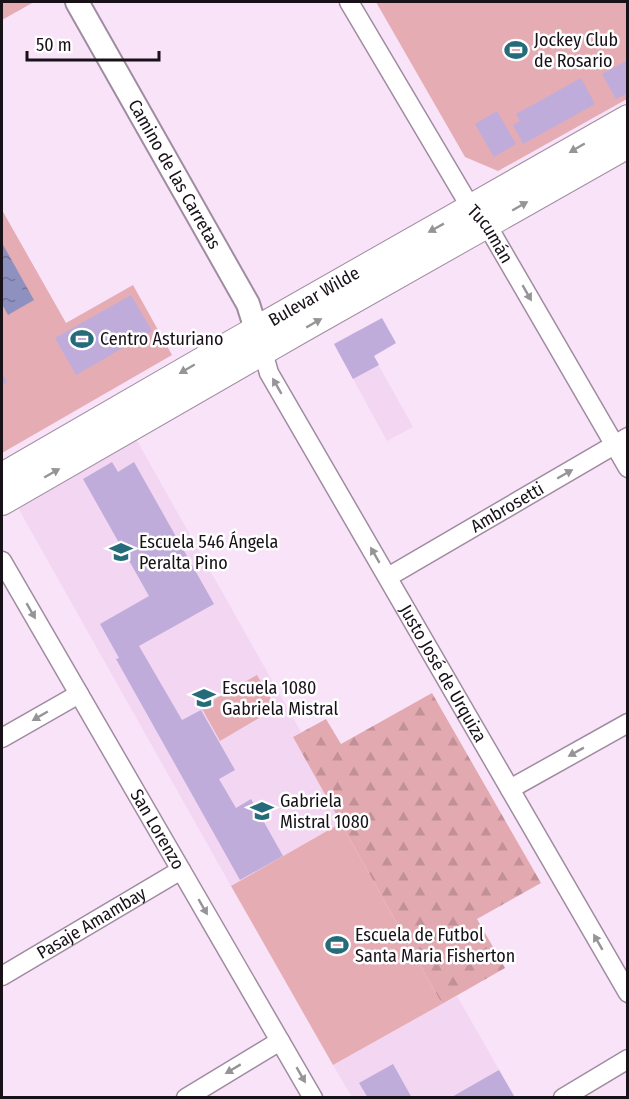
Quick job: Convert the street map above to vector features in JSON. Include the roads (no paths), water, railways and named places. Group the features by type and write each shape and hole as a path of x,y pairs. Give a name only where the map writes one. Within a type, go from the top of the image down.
{"main road":[{"name":"Bulevar Wilde","path":"479,216 627,118"},
{"name":"Bulevar Wilde","path":"2,476 260,340 479,216 627,145"},
{"name":"Bulevar Wilde","path":"2,502 260,340"}],"street":[{"name":"Camino de las Carretas","path":"77,2 248,304 260,340"},
{"name":"Tucumán","path":"349,2 479,216 621,441 627,468"},
{"name":"Justo José de Urquiza","path":"260,340 269,373 627,993"},
{"name":"Ambrosetti","path":"387,577 621,441"},
{"name":"San Lorenzo","path":"2,561 313,1098"},
{"path":"2,738 79,694"},
{"path":"510,789 627,723"},
{"name":"Pasaje Amambay","path":"2,976 181,870"},
{"path":"186,1098 280,1041"},
{"path":"563,1098 627,1059"}],"water":[{"path":"2,243 34,300 8,315 2,304"}],"place":[{"name":"Jockey Club de Rosario","path":"516,50"},
{"name":"Centro Asturiano","path":"82,339"},
{"name":"Escuela 546 Ángela Peralta Pino","path":"121,552"},
{"name":"Escuela 1080 Gabriela Mistral","path":"204,698"},
{"name":"Gabriela Mistral 1080","path":"262,811"},
{"name":"Escuela de Futbol Santa Maria Fisherton","path":"337,945"}]}
